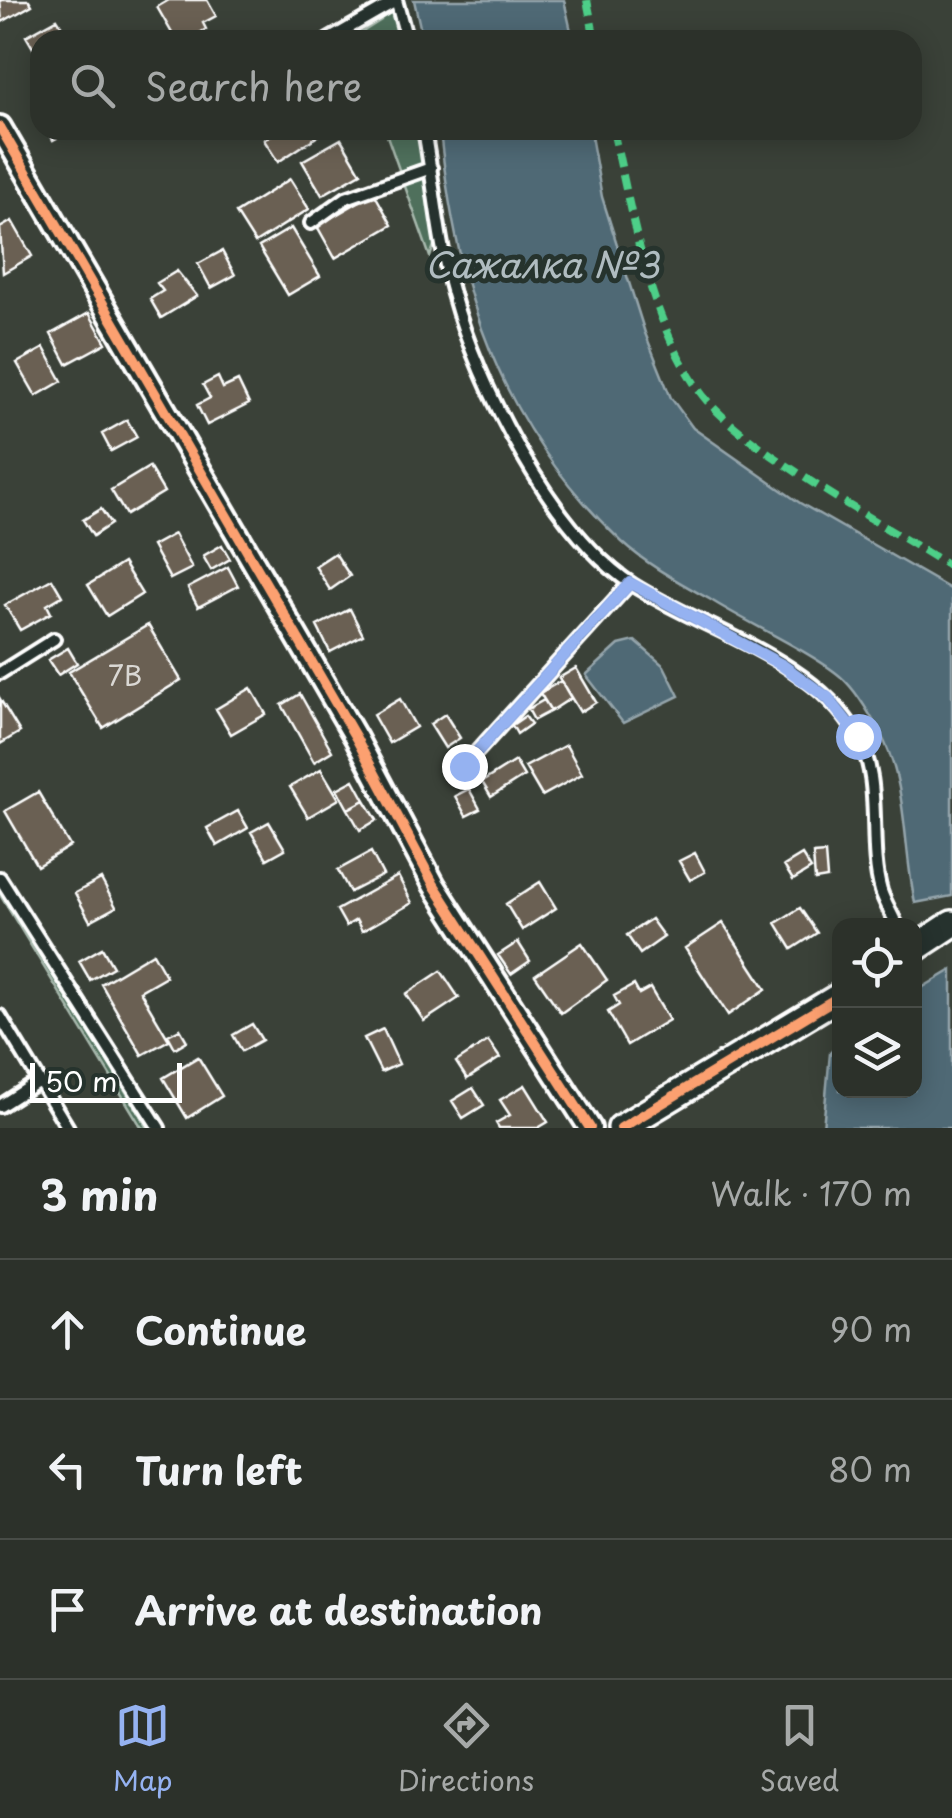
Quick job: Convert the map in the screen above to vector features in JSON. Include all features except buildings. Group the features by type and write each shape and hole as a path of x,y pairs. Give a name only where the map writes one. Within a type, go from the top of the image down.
{"street":[{"path":"0,127 356,738 434,885 590,1128"},
{"path":"922,943 952,924"},
{"path":"621,1128 832,1001"}],"lane":[{"path":"345,30 396,0 404,30"},
{"path":"426,140 452,292 474,358 515,444 570,525 630,583 782,665 828,698 858,736 870,773 881,890 893,918"},
{"path":"311,224 346,198 430,168"},
{"path":"464,766 630,583"},
{"path":"0,673 54,639"},
{"path":"0,878 159,1128"},
{"path":"0,1016 68,1128"},
{"path":"0,1106 40,1082"}],"green space":[{"path":"379,0 394,0 402,30 365,30 381,20"},
{"path":"389,140 422,140 437,237 430,257"},
{"path":"0,884 148,1128 142,1128 0,895"}],"water":[{"path":"414,0 564,0 571,30 421,30"},
{"name":"Сажалка №3","path":"441,140 592,140 602,197 645,333 671,398 693,428 800,503 952,590 952,896 915,903 896,773 876,726 847,682 814,658 653,566 622,542 580,498 545,452 515,404 492,354 458,247"},
{"path":"635,641 664,666 679,696 623,723 586,675 619,645"},
{"path":"952,970 952,1128 823,1128 832,1051 832,1098 922,1098 922,988"}],"marked path":[{"path":"587,0 593,30"},
{"path":"615,140 654,297 698,389 744,435 778,460 952,568"}],"cycle path":[{"path":"0,127 356,738 434,885 590,1128"},
{"path":"621,1128 832,1001"}],"route":[{"path":"464,766 630,583 782,665 828,698 858,736"}]}
